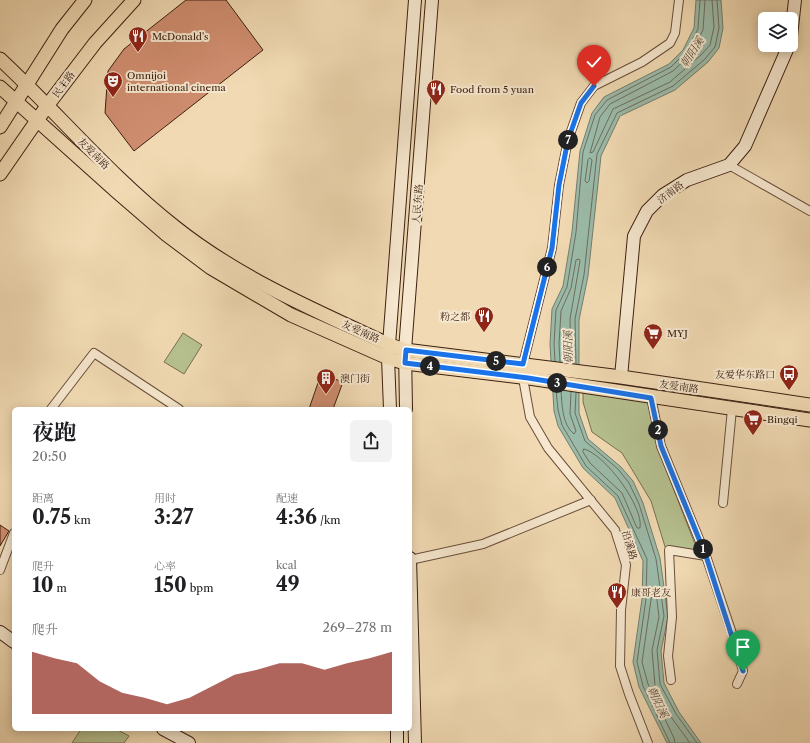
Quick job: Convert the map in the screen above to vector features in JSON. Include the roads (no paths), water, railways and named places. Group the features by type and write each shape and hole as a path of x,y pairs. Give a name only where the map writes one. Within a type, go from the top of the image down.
{"main road":[{"path":"0,127 62,30 85,0"},
{"name":"民主路","path":"0,174 47,106 95,43 134,0"},
{"name":"人民东路","path":"390,407 388,358 415,0"},
{"name":"人民东路","path":"406,407 405,356 432,0"},
{"path":"794,12 795,0"},
{"path":"729,165 745,146 787,52"},
{"name":"友爱南路","path":"0,59 27,84 126,185 175,227 216,257 297,302 390,345 405,356 526,378 651,398 810,420"},
{"name":"友爱南路","path":"0,87 36,122 167,235 211,268 291,314 388,358 405,356 527,365 810,405"},
{"name":"济南路","path":"615,377 634,236 647,211 663,195 686,180 729,165"},
{"path":"0,632 12,641"},
{"path":"412,651 414,743"},
{"path":"168,731 189,743"},
{"path":"397,731 397,743"}],"street":[{"path":"527,365 552,248 559,185 568,140 581,103 594,86 642,62 670,43 675,34 679,0"},
{"path":"729,165 810,211"},
{"path":"52,407 94,353 176,407"},
{"name":"沿溪路","path":"526,378 530,417 548,448 615,530 626,565 621,610 620,666 648,743"},
{"path":"651,398 661,446 706,556 743,671 737,684"},
{"path":"723,503 732,409"},
{"path":"412,559 484,544 591,500"},
{"path":"0,570 12,538"},
{"path":"671,680 668,656 672,617 669,550 706,556"}],"water":[{"name":"朝阳溪","path":"696,0 721,0 723,28 719,48 708,62 675,90 620,116 601,156 588,276 579,320 579,413 588,439 621,467 633,481 643,503 660,558 668,617 661,651 664,683 679,712 701,743 667,743 639,687 633,662 642,599 643,561 615,498 583,468 558,426 554,411 550,344 552,309 563,286 572,232 580,151 592,113 604,97 669,64 683,50 694,28"}],"place":[{"name":"McDonald's","path":"138,53"},
{"name":"Omnijoi international cinema","path":"113,98"},
{"name":"Food from 5 yuan","path":"436,106"},
{"name":"粉之都","path":"484,333"},
{"name":"MYJ","path":"653,350"},
{"name":"友爱华东路口","path":"789,391"},
{"name":"澳门街","path":"326,395"},
{"name":"Bingqi","path":"753,436"},
{"name":"康哥老友","path":"617,609"}]}
